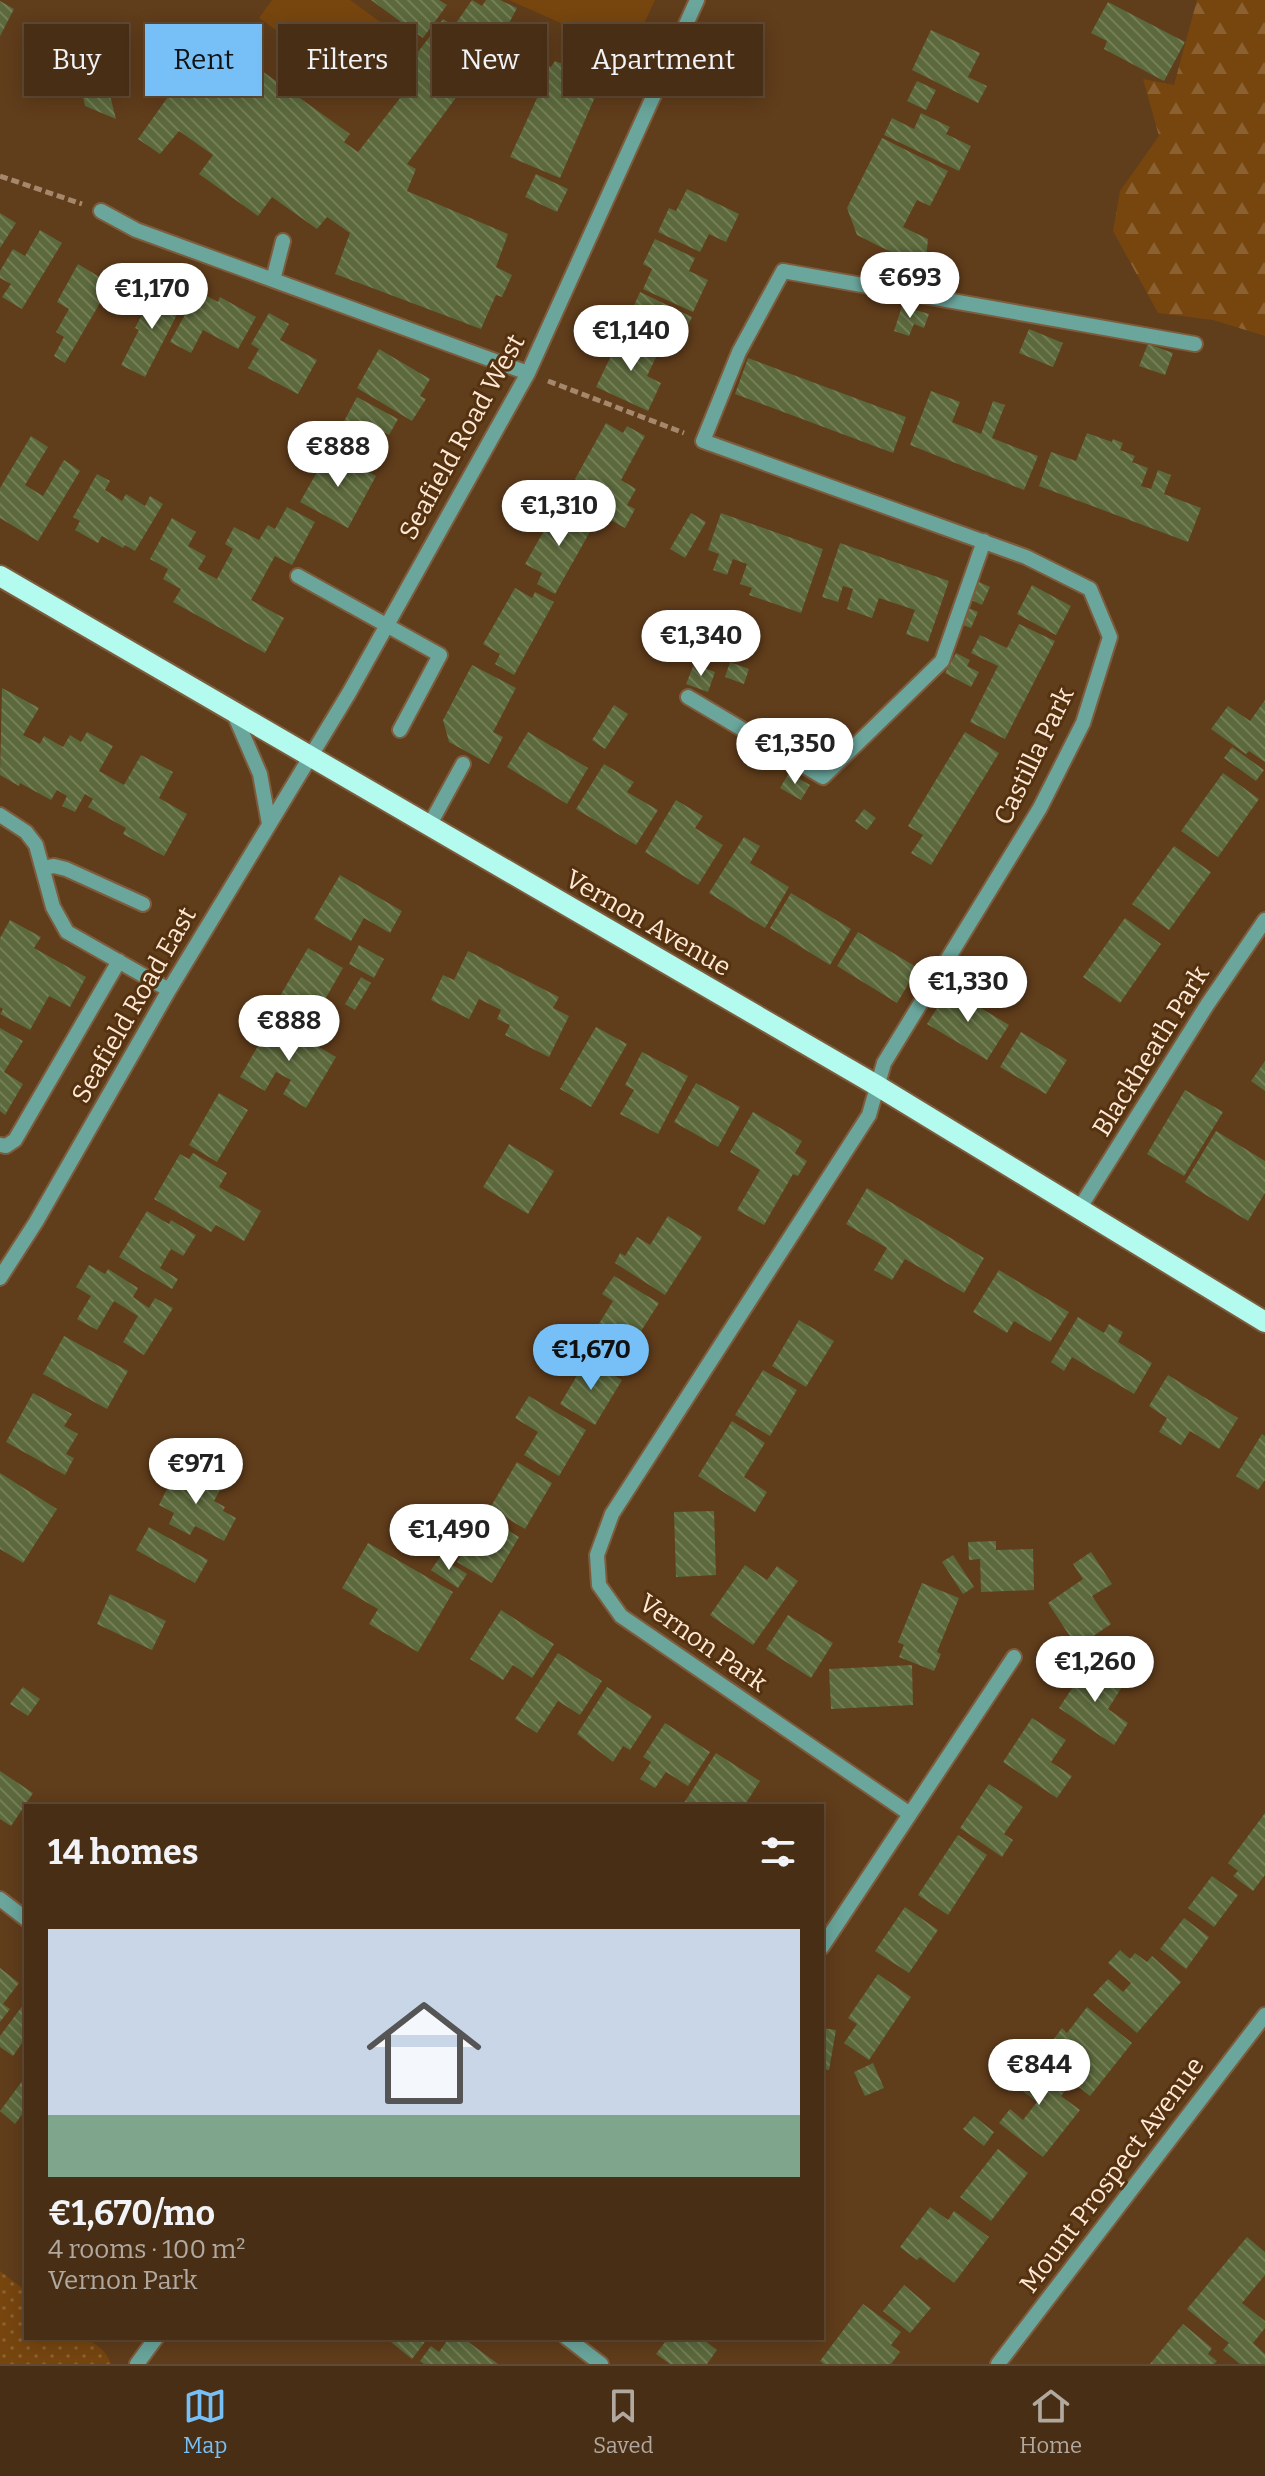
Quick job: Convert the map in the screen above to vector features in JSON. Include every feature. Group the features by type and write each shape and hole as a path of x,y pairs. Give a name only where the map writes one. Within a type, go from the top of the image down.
{"main road":[{"name":"Vernon Avenue","path":"0,576 876,1085 1265,1322"}],"street":[{"name":"Seafield Road West","path":"310,757 528,373 697,0"},
{"path":"101,211 136,230 528,373"},
{"path":"273,280 283,241"},
{"path":"703,441 739,352 783,271 1195,344"},
{"name":"Castilla Park","path":"703,441 1026,557 1090,589 1110,637 1083,723 1040,808 884,1063 876,1085"},
{"path":"688,697 823,777 942,661 984,541"},
{"path":"298,576 440,655 400,730"},
{"path":"234,714 260,774 269,824"},
{"name":"Seafield Road East","path":"0,1278 310,757"},
{"path":"429,826 463,764"},
{"path":"0,815 26,832 36,845 53,907 67,932 169,990"},
{"path":"43,868 54,866 66,869 143,904"},
{"name":"Blackheath Park","path":"1079,1209 1207,1005 1265,920"},
{"path":"0,1145 6,1146 15,1140 119,961"},
{"name":"Vernon Park","path":"876,1085 869,1115 612,1514 597,1555 599,1585 621,1616 910,1814"},
{"path":"824,1944 1014,1657"},
{"path":"0,1899 24,1917"},
{"name":"Mount Prospect Avenue","path":"998,2364 1265,2015"},
{"path":"137,2364 155,2340"},
{"path":"570,2340 601,2364"}],"path":[{"path":"0,176 101,211"},
{"path":"528,373 703,441"}],"green space":[{"path":"272,0 350,0 383,24 278,24 278,32 259,18"},
{"path":"509,0 655,0 644,24 563,24"},
{"path":"1197,0 1265,0 1265,336 1213,320 1158,313 1113,231 1120,191 1159,136 1143,79 1174,85"},
{"path":"0,2271 24,2289 24,2340 86,2340 97,2345 111,2364 0,2364"}],"building":[{"path":"371,0 439,0 447,5 423,38 416,33 416,24 404,24"},
{"path":"472,0 482,6 486,0 500,0 517,8 509,24 455,24"},
{"path":"0,1 14,9 0,36"},
{"path":"1108,2 1185,42 1164,81 1104,49 1107,41 1091,33"},
{"path":"931,30 980,53 968,77 987,86 978,103 912,70"},
{"path":"432,34 432,96 457,96 407,164 416,169 407,191 508,234 496,267 512,275 502,297 496,295 481,329 335,274 350,233 327,217 317,229 272,197 258,216 199,174 213,155 179,131 160,154 138,139 169,96 262,96 262,71 278,82 278,96 297,96 350,134 344,142 358,152 402,96 416,96 416,55"},
{"path":"555,61 563,64 563,96 595,96 560,178 510,157 538,96 547,96 547,64 551,67"},
{"path":"917,81 936,90 926,110 907,101"},
{"path":"83,96 110,96 116,119 85,106"},
{"path":"921,113 950,127 946,134 971,146 959,171 884,135 892,118 914,129"},
{"path":"882,138 948,171 930,206 917,200 903,227 928,239 925,269 857,235 847,208"},
{"path":"536,174 568,189 557,212 525,197"},
{"path":"687,189 739,214 726,242 709,234 700,252 658,232 669,208 676,211"},
{"path":"0,213 16,223 0,248"},
{"path":"40,230 62,243 22,309 2,297 11,284 0,278 0,271 13,249 25,256"},
{"path":"655,239 695,258 689,271 708,280 693,312 643,289 652,269 643,264"},
{"path":"78,264 111,284 65,363 54,356 64,337 56,332 69,309 57,302"},
{"path":"156,287 184,301 145,377 121,365"},
{"path":"198,291 218,302 220,297 256,317 238,349 203,330 191,353 170,342"},
{"path":"640,292 692,317 679,344 658,334 654,343 615,325 624,306 632,310"},
{"path":"902,306 929,314 924,328 914,324 909,336 894,331"},
{"path":"269,313 289,324 280,340 317,360 298,394 248,368 259,349 251,344"},
{"path":"1029,329 1063,343 1053,367 1019,353"},
{"path":"622,333 659,351 647,376 661,383 648,411 596,387"},
{"path":"1148,344 1173,353 1165,375 1139,366"},
{"path":"379,349 430,379 420,396 426,399 412,421 357,388"},
{"path":"748,358 906,417 893,453 735,394"},
{"path":"931,391 960,402 952,422 981,434 993,401 1005,405 992,438 1038,456 1024,490 910,445"},
{"path":"357,397 398,419 389,435 375,427 359,456 333,442"},
{"path":"606,423 623,433 627,426 645,436 621,480 636,489 627,505 635,509 625,528 586,506 595,490 575,479"},
{"path":"1087,433 1123,443 1120,450 1135,456 1132,462 1148,468 1141,486 1151,489 1158,470 1171,475 1164,494 1201,508 1188,542 1039,486 1051,452 1076,461"},
{"path":"31,436 48,447 25,485 43,496 64,460 80,471 38,541 0,518 0,488"},
{"path":"329,451 376,476 348,528 300,502"},
{"path":"97,474 110,481 105,490 122,501 126,494 145,506 150,496 163,504 135,551 102,536 98,543 75,530 80,521 73,517"},
{"path":"287,507 315,522 292,565 275,556 251,600 284,618 265,653 173,602 181,589 163,579 168,569 150,559 172,518 196,532 188,546 206,556 198,569 217,579 233,549 225,544 234,527 259,540 268,525 275,529"},
{"path":"557,508 574,518 577,511 596,521 555,594 537,584 542,573 525,564"},
{"path":"691,513 706,522 685,558 670,549"},
{"path":"721,513 823,549 801,613 749,595 752,588 740,584 747,564 733,559 727,575 713,570 719,554 708,550"},
{"path":"840,543 949,581 928,642 906,634 915,610 879,598 872,618 847,609 853,589 843,586 838,602 822,597"},
{"path":"977,581 990,587 982,605 969,599"},
{"path":"1032,585 1071,606 1056,635 1017,614"},
{"path":"515,588 532,598 535,592 554,602 514,675 495,664 500,654 483,644"},
{"path":"966,607 978,612 971,628 960,624"},
{"path":"1019,624 1055,641 1005,739 970,722 998,666 971,653 980,635 1007,648"},
{"path":"956,653 970,660 967,666 979,672 971,687 945,673"},
{"path":"730,662 749,669 744,684 725,677"},
{"path":"694,664 715,672 708,692 686,684"},
{"path":"472,665 516,688 493,732 503,737 489,764 449,742 443,720"},
{"path":"2,688 39,708 23,735 40,744 44,736 63,747 70,735 81,742 87,732 113,746 99,771 124,785 141,755 173,772 159,798 187,814 164,856 123,834 126,828 88,807 93,799 85,794 75,812 62,806 67,796 57,790 51,800 0,775"},
{"path":"1265,700 1265,762 1249,751 1246,754 1211,729 1228,706 1250,721"},
{"path":"614,705 628,714 605,749 592,740"},
{"path":"528,732 588,768 567,804 507,767"},
{"path":"813,732 829,741 818,760 803,751"},
{"path":"965,732 999,753 931,865 911,853 923,835 908,826"},
{"path":"1232,747 1264,770 1256,781 1224,758"},
{"path":"604,764 634,782 627,792 658,810 636,845 576,809"},
{"path":"789,773 810,785 801,800 780,788"},
{"path":"1223,773 1259,799 1218,857 1181,831"},
{"path":"676,800 703,816 695,828 723,845 698,885 645,852"},
{"path":"864,809 876,818 867,830 855,821"},
{"path":"744,837 760,846 750,863 789,887 765,928 709,893"},
{"path":"1174,846 1211,872 1169,930 1132,904"},
{"path":"340,875 402,911 390,933 364,918 351,941 314,919"},
{"path":"791,893 851,929 830,965 770,928"},
{"path":"1125,918 1161,944 1120,1003 1083,977"},
{"path":"10,920 41,937 34,948 86,977 70,1007 49,996 30,1030 0,1014 3,1009 0,1007 0,938"},
{"path":"858,932 918,968 897,1003 837,966"},
{"path":"359,945 384,959 374,978 349,964"},
{"path":"308,948 343,968 308,1029 273,1008"},
{"path":"468,951 559,997 553,1008 569,1016 549,1057 505,1035 510,1025 497,1019 501,1010 479,999 469,1019 431,1000 443,975 454,980"},
{"path":"361,977 371,983 355,1010 345,1004"},
{"path":"949,989 1009,1025 987,1060 927,1024"},
{"path":"273,1020 336,1057 306,1108 283,1094 291,1080 276,1072 265,1091 240,1077"},
{"path":"596,1027 627,1044 591,1107 560,1089"},
{"path":"0,1028 23,1041 4,1072 23,1084 5,1115 0,1111"},
{"path":"1021,1032 1067,1060 1046,1094 1000,1067"},
{"path":"642,1052 688,1076 658,1134 620,1114 634,1090 625,1085"},
{"path":"1265,1061 1265,1091 1251,1081"},
{"path":"696,1083 740,1107 718,1147 674,1122"},
{"path":"1185,1090 1223,1112 1184,1176 1147,1154"},
{"path":"219,1093 248,1110 217,1162 189,1145"},
{"path":"753,1112 802,1141 795,1153 807,1161 798,1176 793,1174 764,1225 737,1210 760,1170 730,1152"},
{"path":"1216,1131 1265,1161 1265,1193 1248,1221 1185,1182"},
{"path":"509,1144 554,1171 528,1214 483,1187"},
{"path":"193,1153 227,1173 219,1187 261,1211 244,1241 216,1225 211,1232 154,1199 180,1154 189,1159"},
{"path":"867,1188 984,1258 964,1293 905,1259 892,1280 874,1270 887,1248 846,1224"},
{"path":"147,1211 169,1224 171,1220 196,1235 183,1256 171,1249 160,1268 178,1279 172,1289 119,1257"},
{"path":"668,1216 702,1237 665,1295 615,1263 620,1253 625,1256 637,1237 650,1245"},
{"path":"89,1265 105,1274 108,1269 138,1288 133,1297 149,1308 155,1298 173,1308 144,1355 123,1342 138,1316 114,1301 97,1330 77,1319 91,1296 76,1287"},
{"path":"999,1270 1069,1312 1050,1342 1014,1321 1007,1333 973,1312"},
{"path":"614,1276 659,1303 622,1361 589,1340 613,1301 602,1294"},
{"path":"1078,1317 1104,1333 1109,1324 1123,1332 1118,1342 1152,1363 1134,1394 1072,1357 1064,1371 1051,1362"},
{"path":"799,1320 834,1341 806,1387 772,1366"},
{"path":"64,1336 128,1371 107,1409 43,1374"},
{"path":"587,1359 622,1380 595,1425 560,1404"},
{"path":"763,1370 797,1390 770,1436 735,1415"},
{"path":"1168,1375 1238,1418 1219,1449 1190,1431 1181,1445 1159,1432 1167,1418 1149,1406"},
{"path":"33,1393 72,1414 64,1426 78,1434 66,1454 74,1458 65,1475 6,1442"},
{"path":"529,1396 586,1430 559,1476 524,1455 538,1432 515,1418"},
{"path":"732,1421 765,1443 744,1477 767,1492 755,1512 698,1476"},
{"path":"1262,1434 1265,1436 1265,1480 1258,1490 1236,1476"},
{"path":"517,1462 552,1483 525,1529 490,1508"},
{"path":"178,1467 221,1488 214,1501 225,1507 223,1511 236,1518 224,1541 195,1526 190,1535 169,1524 174,1513 159,1505"},
{"path":"0,1473 57,1509 23,1563 0,1549"},
{"path":"714,1511 716,1575 676,1577 674,1512"},
{"path":"484,1516 519,1537 492,1583 457,1562"},
{"path":"149,1527 208,1560 195,1583 136,1550"},
{"path":"996,1541 996,1550 1033,1549 1034,1590 981,1592 980,1559 969,1560 968,1542"},
{"path":"368,1543 453,1592 418,1652 369,1624 378,1609 342,1588"},
{"path":"1091,1552 1112,1584 1092,1596 1111,1624 1077,1647 1048,1603 1083,1579 1073,1564"},
{"path":"953,1555 974,1587 963,1594 942,1562"},
{"path":"440,1557 467,1574 458,1588 431,1570"},
{"path":"745,1565 767,1580 777,1566 798,1581 753,1645 710,1615"},
{"path":"922,1583 959,1598 937,1652 941,1654 934,1671 899,1657 904,1645 898,1642"},
{"path":"110,1594 166,1621 152,1650 97,1624"},
{"path":"501,1610 554,1644 532,1678 513,1665 503,1680 470,1659"},
{"path":"788,1615 833,1643 811,1678 766,1649"},
{"path":"558,1653 602,1681 580,1715 558,1701 537,1733 515,1719"},
{"path":"1088,1664 1122,1687 1108,1709 1128,1723 1114,1745 1059,1708"},
{"path":"912,1665 913,1705 831,1709 829,1669"},
{"path":"23,1687 40,1699 28,1716 10,1704"},
{"path":"607,1687 652,1716 630,1750 623,1746 613,1762 577,1734"},
{"path":"1032,1718 1066,1740 1051,1762 1072,1776 1057,1798 1003,1762"},
{"path":"665,1723 710,1752 688,1786 666,1772 655,1788 640,1779 651,1762 643,1757"},
{"path":"716,1753 760,1781 745,1804 683,1804"},
{"path":"0,1771 33,1793 11,1826 0,1819"},
{"path":"989,1784 1023,1807 1004,1834 1013,1840 1002,1857 960,1828"},
{"path":"1265,1813 1265,1875 1253,1891 1233,1876 1238,1871 1228,1863"},
{"path":"958,1835 987,1855 948,1915 918,1895"},
{"path":"1212,1876 1238,1895 1214,1927 1188,1908"},
{"path":"905,1907 938,1930 909,1973 875,1951"},
{"path":"1184,1918 1209,1937 1186,1969 1160,1949"},
{"path":"1120,1950 1130,1959 1135,1953 1147,1962 1152,1956 1181,1982 1137,2033 1093,1995 1108,1979 1123,1992 1131,1983 1108,1963"},
{"path":"0,1968 19,1983 3,2004 10,2009 0,2022"},
{"path":"878,1974 911,1997 869,2060 844,2043 857,2024 848,2018"},
{"path":"24,2004 24,2044 22,2043 13,2056 0,2047 0,2036"},
{"path":"1087,2007 1132,2043 1090,2096 1049,2063 1062,2047 1053,2040 1062,2028 1067,2033"},
{"path":"824,2028 836,2030 829,2070 824,2069"},
{"path":"1024,2053 1068,2087 1061,2096 1080,2110 1043,2157 999,2123 1010,2109 1023,2120 1037,2102 1005,2077"},
{"path":"873,2063 884,2088 865,2096 854,2072"},
{"path":"24,2079 24,2112 15,2124 0,2111"},
{"path":"974,2116 994,2132 984,2146 963,2129"},
{"path":"998,2149 1028,2173 991,2221 960,2197"},
{"path":"930,2207 948,2220 954,2211 989,2237 954,2283 920,2257 917,2260 900,2247"},
{"path":"1247,2237 1265,2252 1265,2275 1242,2303 1265,2321 1265,2328 1253,2343 1265,2354 1265,2364 1240,2364 1223,2350 1229,2343 1187,2309"},
{"path":"904,2285 931,2308 910,2333 883,2311"},
{"path":"863,2304 901,2332 891,2345 900,2352 891,2364 824,2364 820,2361"},
{"path":"1183,2324 1212,2348 1208,2354 1217,2361 1214,2364 1150,2364"},
{"path":"388,2340 426,2340 412,2359"},
{"path":"448,2340 466,2340 498,2364 424,2364 420,2361 431,2346 439,2352"},
{"path":"666,2340 704,2340 717,2350 707,2364 670,2364 656,2354"}]}
